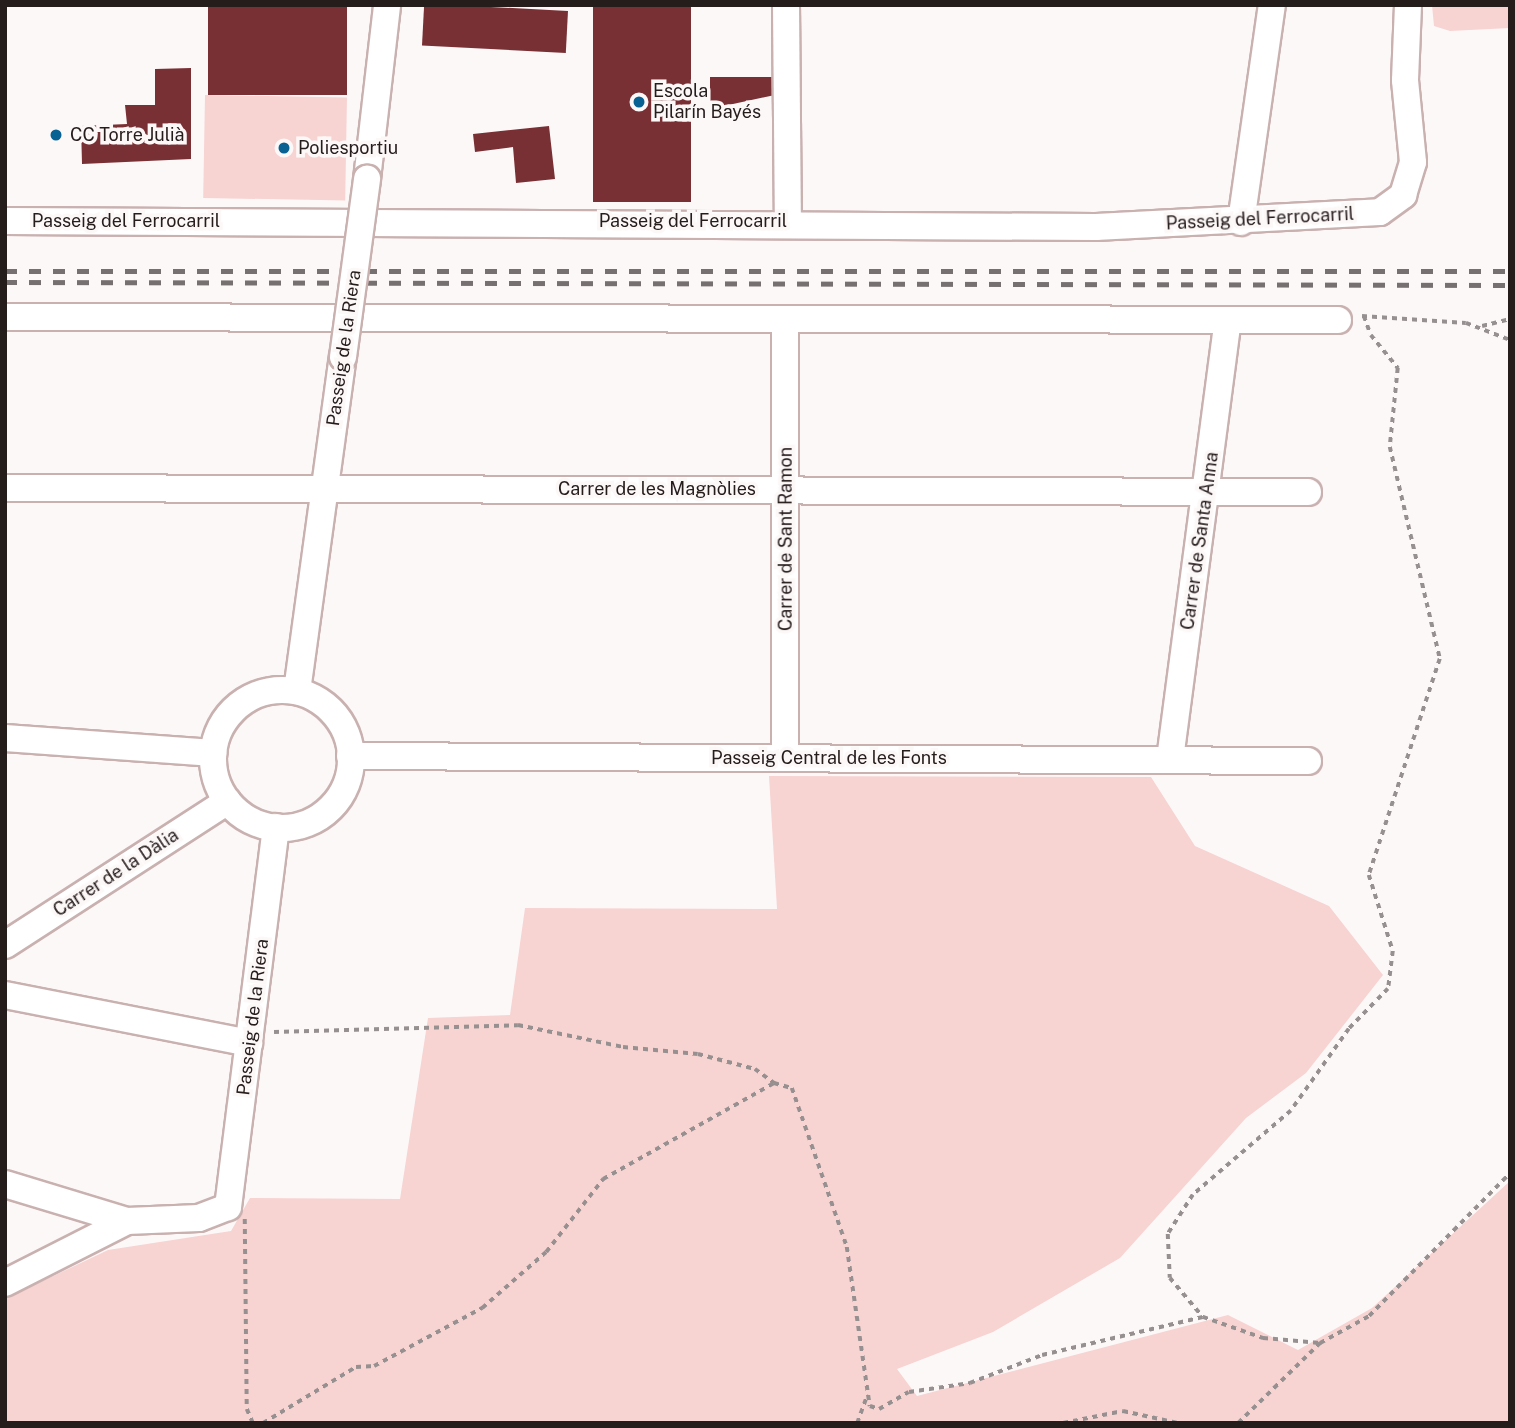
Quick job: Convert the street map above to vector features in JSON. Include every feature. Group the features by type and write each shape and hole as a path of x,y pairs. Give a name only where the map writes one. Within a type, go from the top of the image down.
{"street":[{"name":"Passeig de la Riera","path":"296,691 367,179 387,5"},
{"path":"786,5 788,222"},
{"path":"1241,222 1272,5"},
{"name":"Passeig del Ferrocarril","path":"5,221 788,222 1097,228 1241,222 1380,212 1403,195 1413,162 1405,80 1408,5"},
{"path":"5,317 1338,320"},
{"name":"Carrer de Sant Ramon","path":"785,320 785,758"},
{"name":"Carrer de Santa Anna","path":"1170,760 1228,321"},
{"name":"Carrer de les Magnòlies","path":"5,488 1308,492"},
{"path":"267,691 296,691 327,705 340,720 350,756 347,783 334,805 303,825 276,827 245,818 228,802 215,776 213,753 236,706 267,691"},
{"path":"5,737 213,753"},
{"name":"Passeig Central de les Fonts","path":"350,756 1308,761"},
{"name":"Carrer de la Dàlia","path":"5,945 228,802"},
{"name":"Passeig de la Riera","path":"228,1207 276,827"},
{"path":"5,995 250,1038"},
{"path":"5,1184 127,1221 199,1218 228,1207"},
{"path":"5,1283 127,1221"}],"path":[{"path":"1320,1343 1263,1338 1203,1317 1170,1278 1168,1234 1193,1195 1292,1111 1349,1029 1388,989 1393,951 1370,875 1440,659 1390,447 1398,368 1371,335 1364,316"},
{"path":"1338,320 1364,316 1482,326 1510,320"},
{"path":"1482,326 1510,340"},
{"path":"250,1038 518,1025 698,1054 755,1069 774,1083 792,1087 847,1247 867,1395 857,1423"},
{"path":"263,1423 356,1367 374,1366 482,1308 546,1252 603,1179 774,1083"},
{"path":"1238,1423 1320,1343 1369,1316 1510,1173"},
{"path":"228,1207 240,1210 249,1225 244,1340 253,1423"},
{"path":"867,1395 880,1409 909,1392 970,1383 1042,1355 1203,1317"},
{"path":"1063,1423 1123,1411 1178,1423"},
{"path":"1029,1423 1049,1423"}],"shaded area":[{"path":"1432,5 1510,5 1510,28 1450,31 1434,26"},
{"path":"205,95 347,97 345,200 203,198"},
{"path":"769,776 1151,777 1195,846 1329,906 1383,975 1306,1073 1246,1118 1120,1258 993,1332 897,1369 917,1396 1228,1315 1298,1350 1372,1308 1510,1181 1510,1423 5,1423 5,1299 108,1250 231,1231 250,1198 400,1199 428,1018 510,1015 525,908 777,909"}],"building":[{"path":"208,5 347,5 347,95 208,95"},
{"path":"424,5 568,11 566,53 422,45"},
{"name":"Escola Pilarín Bayés","path":"593,5 691,5 691,202 593,202"},
{"path":"191,68 191,159 82,164 81,126 127,124 125,105 155,105 155,69"},
{"path":"710,77 774,77 775,95 710,109"},
{"path":"549,126 555,179 516,183 513,147 475,152 473,134"}],"railway":[{"path":"5,271 1510,271"},
{"path":"5,282 1510,285"}],"place":[{"name":"Escola Pilarín Bayés","path":"639,102"},
{"name":"CC Torre Julià","path":"56,135"},
{"name":"Poliesportiu","path":"284,148"}]}
